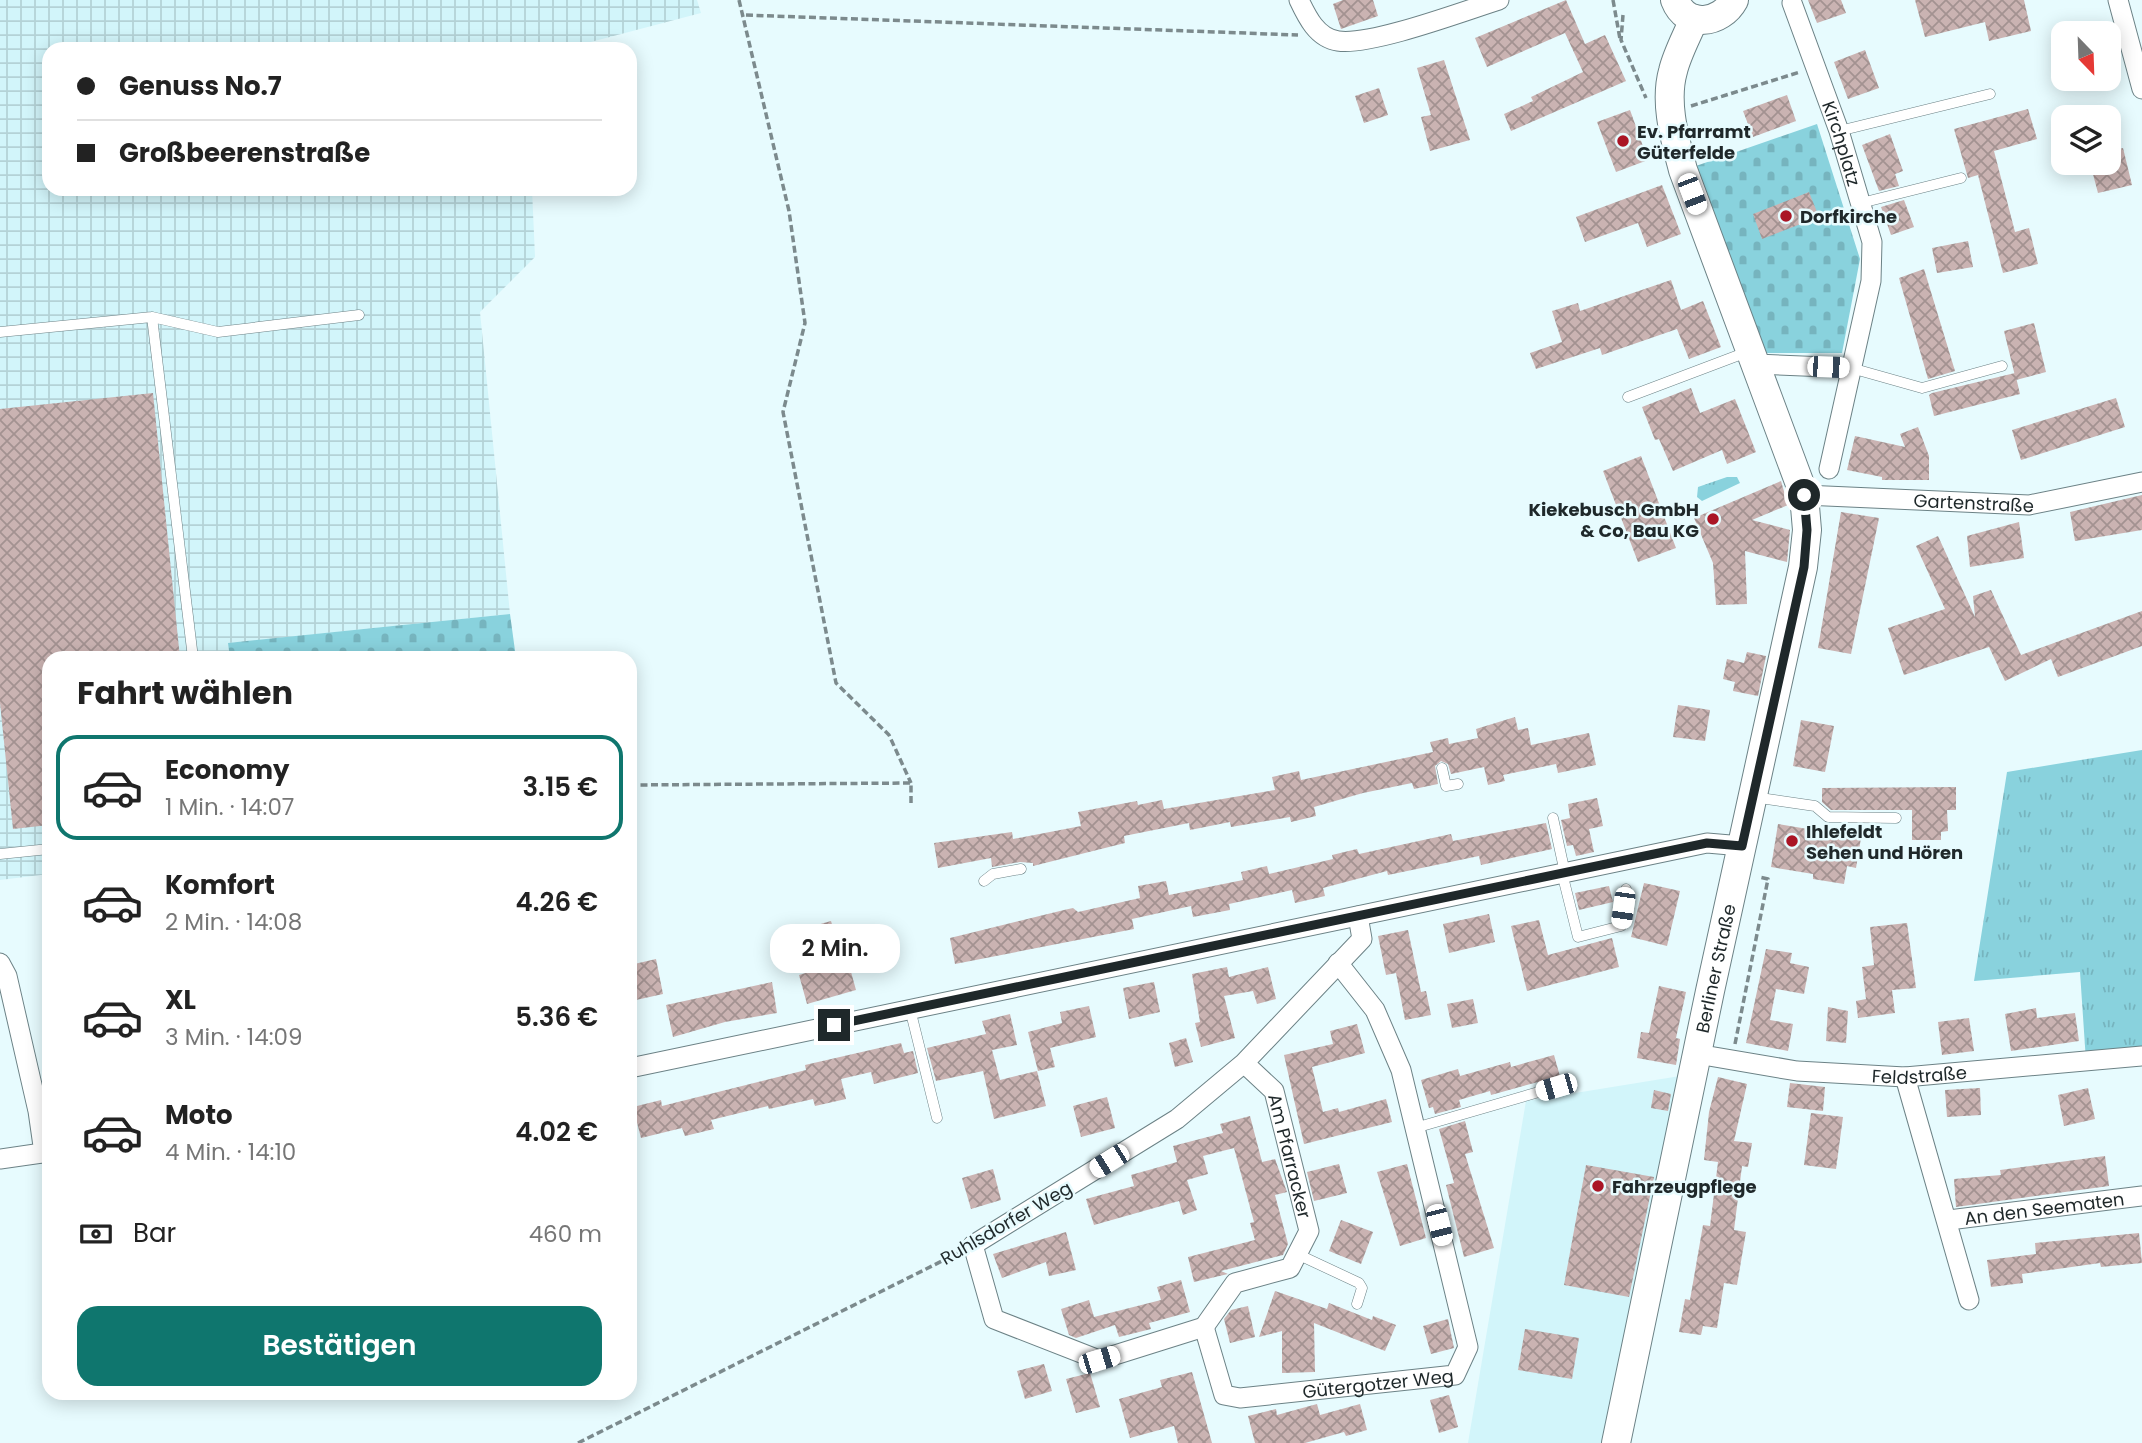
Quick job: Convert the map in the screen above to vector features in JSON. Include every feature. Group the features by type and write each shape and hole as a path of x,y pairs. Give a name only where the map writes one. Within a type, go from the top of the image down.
{"main road":[{"path":"1734,0 1722,16 1703,21 1685,10 1672,72 1670,105 1673,133 1683,170 1804,495"},
{"name":"Berliner Straße","path":"1616,1443 1697,1054 1804,567 1807,530 1804,495"}],"street":[{"path":"1299,0 1309,22 1325,36 1338,41 1370,39 1499,0"},
{"path":"2118,0 2142,89"},
{"name":"Kirchplatz","path":"1792,3 1839,131 1872,242 1871,281 1829,469"},
{"path":"1754,358 1851,368"},
{"name":"Gartenstraße","path":"1804,495 2029,505 2142,482"},
{"path":"637,1067 1707,843 1742,846"},
{"name":"Ruhlsdorfer Weg","path":"972,1245 1177,1119 1244,1063 1362,939 1358,916"},
{"path":"0,963 7,976 42,1132"},
{"name":"Gütergotzer Weg","path":"1204,1327 1224,1395 1240,1398 1455,1375 1468,1347 1401,1070 1375,1010 1338,963"},
{"name":"Feldstraße","path":"1697,1054 1797,1071 1905,1077 2142,1056"},
{"name":"Am Pfarracker","path":"1244,1063 1274,1091 1309,1231 1297,1254"},
{"name":"An den Seematen","path":"1905,1077 1949,1220 1969,1300"},
{"path":"0,1159 42,1154"},
{"name":"An den Seematen","path":"1949,1220 2142,1196"},
{"path":"972,1245 993,1319 1099,1360 1204,1327 1235,1283 1290,1268 1297,1254"}],"lane":[{"path":"1839,131 1990,94"},
{"path":"1861,203 1961,178"},
{"path":"0,332 152,317 218,332 359,315"},
{"path":"152,317 192,651"},
{"path":"1628,397 1754,358"},
{"path":"1851,368 1922,388 2002,366"},
{"path":"1442,768 1446,786 1458,784"},
{"path":"1753,797 1815,806 1828,817 1896,818"},
{"path":"1553,818 1578,937 1621,926 1626,890"},
{"path":"0,854 42,850"},
{"path":"984,881 993,874 1021,869"},
{"path":"910,1009 937,1118"},
{"path":"1415,1128 1556,1087"},
{"path":"1297,1254 1359,1283 1362,1288 1357,1304"}],"path":[{"path":"739,0 789,211 805,323 783,412 836,683 889,735 911,783 911,804"},
{"path":"1614,0 1621,40 1648,103"},
{"path":"747,15 1325,36"},
{"path":"1621,40 1623,15"},
{"path":"1694,106 1815,67"},
{"path":"637,785 911,783"},
{"path":"1732,1060 1768,879 1754,876"},
{"name":"Ruhlsdorfer Weg","path":"578,1443 972,1245"}],"shaded area":[{"path":"0,0 697,0 701,13 591,42 42,42 42,196 532,196 535,257 480,312 510,614 229,643 230,651 42,651 42,875 0,880"},
{"path":"1680,1076 1616,1399 1601,1443 1468,1443 1526,1101"}],"green space":[{"path":"1817,124 1860,259 1842,353 1763,353 1693,167"},
{"path":"1727,477 1737,477 1740,483 1702,501 1697,497 1698,487"},
{"path":"510,614 515,651 229,651 228,643"},
{"path":"2142,750 2142,1056 2086,1061 2080,972 1974,981 2007,772"}],"building":[{"path":"1343,0 1373,0 1378,16 1341,29 1333,4"},
{"path":"1566,0 1585,44 1605,35 1626,81 1511,131 1504,114 1533,101 1531,97 1583,72 1565,33 1487,67 1475,38"},
{"path":"1808,0 1841,0 1846,13 1817,23"},
{"path":"1915,0 2024,0 2031,31 1989,41 1985,22 1925,37"},
{"path":"1865,50 1879,88 1848,99 1834,62"},
{"path":"1444,60 1470,140 1430,151 1421,117 1431,115 1417,68"},
{"path":"1379,88 1388,115 1364,123 1355,96"},
{"path":"1787,95 1796,121 1753,137 1743,111"},
{"path":"2028,109 2037,139 1994,151 2015,232 2029,228 2038,264 2003,273 1978,175 1968,178 1954,129"},
{"name":"Ev. Pfarramt Güterfelde","path":"1630,110 1648,160 1616,172 1597,122"},
{"path":"1890,134 1903,171 1895,174 1899,186 1879,191 1862,145"},
{"path":"2121,149 2132,185 2098,193 2093,175 2121,175"},
{"path":"1662,185 1681,234 1647,247 1638,223 1585,242 1576,217"},
{"name":"Dorfkirche","path":"1809,192 1819,217 1762,239 1753,214"},
{"path":"1904,200 1914,227 1891,235 1881,207"},
{"path":"1968,241 1973,267 1937,273 1932,248"},
{"path":"1924,269 1955,371 1928,379 1899,278"},
{"path":"1671,280 1681,310 1703,301 1721,347 1689,359 1677,329 1602,355 1600,348 1536,369 1530,353 1562,342 1552,311 1578,303 1580,311"},
{"path":"2034,323 2046,372 2016,380 2004,331"},
{"path":"2015,373 2020,394 1934,416 1929,395 1932,393"},
{"path":"1691,388 1700,413 1735,399 1756,452 1727,464 1722,450 1673,471 1659,439 1655,440 1642,407"},
{"path":"153,393 179,651 42,651 42,826 13,829 0,703 0,409"},
{"path":"2116,398 2125,427 2021,460 2012,430"},
{"path":"1918,427 1929,456 1929,480 1882,480 1882,477 1847,470 1855,436 1905,447 1900,434"},
{"path":"1641,456 1676,548 1638,562 1603,471"},
{"path":"1781,481 1788,505 1752,520 1790,530 1787,562 1745,551 1747,604 1716,605 1713,563 1694,518"},
{"path":"2142,495 2142,530 2075,541 2070,512"},
{"path":"1841,512 1879,518 1851,654 1818,648"},
{"path":"2019,522 2024,558 1970,567 1967,536"},
{"path":"1938,536 1975,617 1973,596 1991,590 2021,655 2142,611 2142,646 2058,677 2051,659 2005,681 1989,647 1904,675 1888,628 1945,609 1916,546"},
{"path":"1747,652 1766,656 1758,696 1733,691 1735,682 1723,679 1727,659 1744,663"},
{"path":"1678,705 1710,710 1705,741 1673,737"},
{"path":"1515,717 1518,730 1528,728 1531,745 1589,733 1596,765 1558,773 1556,764 1503,775 1505,781 1488,785 1484,767 1451,774 1448,764 1441,761 1435,766 1438,784 1414,789 1412,783 1363,793 1314,807 1316,816 1291,822 1290,817 1231,827 1230,822 1190,830 1189,823 1124,836 1125,843 1033,866 1033,863 1020,862 992,867 991,858 938,868 934,843 1012,832 1013,839 1081,826 1078,812 1137,801 1138,805 1162,800 1164,809 1275,790 1272,777 1299,771 1301,780 1433,752 1430,742 1448,738 1449,744 1478,738 1476,729"},
{"path":"1801,720 1834,726 1825,772 1793,766"},
{"path":"1956,787 1956,810 1947,810 1948,831 1941,832 1941,840 1912,840 1912,810 1831,810 1822,802 1822,788"},
{"path":"1597,798 1603,826 1589,829 1594,852 1576,856 1573,845 1567,846 1561,820 1570,818 1568,804"},
{"path":"1546,823 1552,849 1481,865 1479,856 1388,875 1387,871 1323,888 1325,896 1295,903 1292,890 1229,904 1230,910 1193,917 1191,906 1132,919 1134,929 955,964 950,938 1073,908 1078,912 1140,898 1138,886 1166,881 1169,895 1243,880 1241,872 1267,866 1269,874 1333,859 1332,855 1357,849 1359,854 1451,834 1453,841"},
{"path":"1778,824 1861,838 1856,868 1847,866 1844,884 1813,879 1813,874 1771,867"},
{"path":"1644,883 1680,891 1667,946 1631,937"},
{"path":"1609,886 1613,902 1579,910 1575,893"},
{"path":"1489,914 1495,942 1449,953 1443,924"},
{"path":"1539,920 1548,955 1612,938 1619,967 1527,991 1511,926"},
{"path":"831,921 843,962 848,961 856,990 807,1004 799,975 815,970 803,929"},
{"path":"1907,923 1916,988 1892,990 1895,1013 1858,1018 1856,1001 1866,999 1862,967 1874,965 1870,927"},
{"path":"1408,930 1421,992 1426,991 1431,1015 1405,1020 1396,973 1386,975 1378,936"},
{"path":"1766,949 1792,953 1790,963 1809,967 1804,994 1776,989 1770,1020 1793,1024 1788,1051 1746,1043"},
{"path":"656,959 663,994 637,1000 637,963"},
{"path":"1227,967 1229,977 1268,967 1276,999 1257,1004 1253,991 1224,996 1235,1038 1201,1047 1195,1023 1200,1022 1192,974"},
{"path":"772,982 777,1013 725,1022 673,1037 666,1005"},
{"path":"1154,982 1160,1012 1129,1019 1123,988"},
{"path":"1659,986 1686,992 1676,1038 1680,1039 1676,1065 1637,1058 1641,1032 1649,1033"},
{"path":"1473,999 1478,1023 1452,1028 1447,1004"},
{"path":"1089,1006 1096,1037 1050,1048 1055,1067 1038,1071 1028,1032 1062,1023 1060,1012"},
{"path":"1828,1007 1848,1011 1846,1043 1826,1041"},
{"path":"2036,1008 2037,1018 2075,1013 2079,1041 2011,1051 2005,1014"},
{"path":"1010,1014 1017,1045 992,1050 1000,1080 1037,1071 1046,1106 994,1119 983,1071 936,1081 927,1048 986,1034 982,1021"},
{"path":"1969,1018 1974,1051 1942,1055 1938,1022"},
{"path":"1357,1024 1365,1053 1312,1067 1323,1112 1338,1108 1339,1112 1386,1099 1392,1122 1304,1144 1284,1055 1333,1044 1330,1031"},
{"path":"1186,1038 1193,1062 1175,1067 1169,1043"},
{"path":"901,1043 904,1053 913,1051 918,1073 874,1084 871,1072 841,1079 846,1099 815,1106 813,1099 769,1109 768,1106 711,1120 714,1129 685,1136 682,1128 641,1138 637,1106 661,1100 662,1106 806,1070 805,1065"},
{"path":"1554,1055 1561,1080 1538,1082 1491,1095 1490,1091 1459,1100 1461,1107 1435,1114 1433,1107 1429,1108 1421,1080 1458,1069 1460,1076 1510,1062 1511,1067"},
{"path":"1718,1077 1747,1084 1734,1141 1752,1143 1748,1167 1742,1166 1734,1230 1746,1232 1737,1285 1724,1283 1717,1328 1703,1326 1701,1335 1679,1332 1685,1299 1690,1300 1703,1225 1710,1226 1718,1162 1704,1160 1709,1112"},
{"path":"1790,1083 1825,1087 1823,1111 1787,1107"},
{"path":"1980,1088 1981,1115 1947,1117 1945,1090"},
{"path":"2088,1088 2095,1119 2064,1126 2058,1095"},
{"path":"1654,1090 1671,1094 1668,1111 1651,1108"},
{"path":"1107,1097 1115,1128 1081,1137 1073,1106"},
{"path":"1811,1113 1843,1117 1836,1169 1804,1165"},
{"path":"1250,1116 1262,1162 1275,1159 1287,1192 1275,1195 1288,1244 1283,1255 1221,1271 1228,1274 1194,1282 1188,1257 1255,1240 1250,1223 1254,1222 1234,1148 1203,1156 1208,1174 1187,1180 1197,1210 1183,1215 1179,1201 1094,1225 1086,1199 1134,1186 1131,1175 1177,1162 1173,1146 1223,1133 1220,1124"},
{"path":"1465,1121 1473,1152 1465,1154 1494,1248 1464,1257 1446,1185 1454,1183 1439,1129"},
{"path":"2105,1156 2109,1186 1956,1207 1954,1179 2001,1175 2000,1170"},
{"path":"1339,1164 1347,1193 1314,1201 1307,1172"},
{"path":"1407,1164 1426,1238 1400,1246 1377,1172"},
{"path":"1586,1165 1654,1177 1629,1297 1564,1285"},
{"path":"993,1169 1001,1200 971,1209 962,1178"},
{"path":"1341,1220 1373,1232 1361,1264 1329,1251"},
{"path":"1066,1232 1076,1270 1049,1276 1046,1262 1002,1278 993,1254"},
{"path":"2139,1233 2142,1263 2101,1267 2100,1263 2022,1274 2023,1283 1991,1287 1987,1260 2036,1254 2035,1243"},
{"path":"1181,1280 1190,1312 1149,1323 1151,1329 1119,1337 1115,1325 1076,1338 1069,1335 1061,1309 1089,1300 1094,1317 1161,1300 1157,1287"},
{"path":"1275,1291 1327,1309 1329,1303 1372,1320 1373,1316 1396,1325 1385,1351 1314,1323 1315,1372 1282,1373 1282,1331 1259,1337"},
{"path":"1248,1306 1255,1337 1230,1343 1224,1319 1231,1310"},
{"path":"1448,1319 1454,1348 1431,1354 1423,1326"},
{"path":"1525,1329 1579,1338 1572,1379 1518,1370"},
{"path":"1044,1364 1052,1391 1025,1399 1017,1371"},
{"path":"1192,1372 1212,1443 1178,1443 1174,1426 1130,1438 1119,1399 1162,1387 1160,1380"},
{"path":"1090,1373 1100,1407 1076,1413 1066,1379"},
{"path":"1449,1395 1458,1427 1439,1433 1430,1400"},
{"path":"1317,1404 1320,1415 1360,1404 1367,1430 1346,1436 1344,1432 1305,1443 1255,1443 1248,1416 1276,1409 1277,1415"}],"place":[{"name":"Ev. Pfarramt Güterfelde","path":"1623,141"},
{"name":"Dorfkirche","path":"1786,216"},
{"name":"Kiekebusch GmbH & Co, Bau KG","path":"1713,519"},
{"name":"Ihlefeldt Sehen und Hören","path":"1792,841"},
{"name":"Fahrzeugpflege","path":"1598,1186"}],"route":[{"path":"834,1025 1707,843 1742,846 1804,567 1807,530 1804,495"}]}
